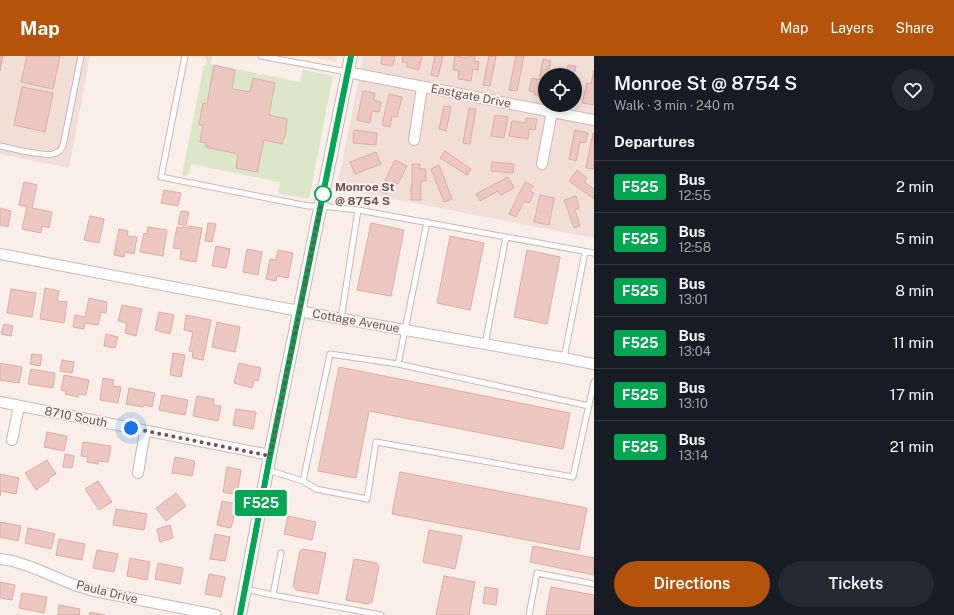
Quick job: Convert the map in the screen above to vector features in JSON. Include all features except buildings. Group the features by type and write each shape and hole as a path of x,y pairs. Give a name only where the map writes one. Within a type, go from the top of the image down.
{"street":[{"path":"240,615 267,470 351,56"},
{"name":"Eastgate Drive","path":"348,72 538,109"},
{"path":"414,140 422,87"},
{"path":"542,164 552,112"},
{"name":"Eastgate Drive","path":"552,112 594,120"},
{"name":"Cottage Avenue","path":"0,254 341,319 594,364"},
{"name":"8710 South","path":"0,402 270,456"},
{"path":"12,440 19,406"},
{"path":"138,473 145,431"},
{"name":"Paula Drive","path":"0,559 13,561 34,568 94,591 216,615"}],"lane":[{"path":"0,146 47,155 55,154 61,149 64,141 81,56"},
{"path":"185,56 161,177 308,206 358,210 594,253"},
{"path":"261,56 348,72"},
{"path":"341,319 358,210"},
{"path":"398,364 427,222"},
{"path":"485,344 506,237"},
{"path":"564,358 585,252"},
{"path":"303,481 330,354 398,364 589,406"},
{"path":"267,470 303,481 316,489 367,499 376,442 574,477 594,382"},
{"path":"273,595 282,553"},
{"path":"529,615 537,573 594,584"},
{"path":"244,589 381,615"}],"shaded area":[{"path":"0,56 90,56 69,168 0,154"},
{"path":"307,56 337,56 336,62"},
{"path":"363,56 594,56 594,238 337,188"}],"green space":[{"path":"205,56 212,56 211,64 300,82 303,70 333,76 309,199 278,193 280,182 191,164 189,174 185,176 182,175 204,65 206,65 207,60","holes":["214,65 235,70 232,89 250,92 253,78 275,83 269,115 287,119 286,132 282,144 264,140 257,172 236,168 238,154 206,147 206,143 200,141 203,125 199,124 203,103 207,104"]}],"bus line":[{"name":"F525","path":"240,615 270,456 351,56"}],"place":[{"name":"Monroe St @ 8754 S","path":"323,194"}],"route":[{"path":"131,428 270,456 324,191 323,194"}]}
